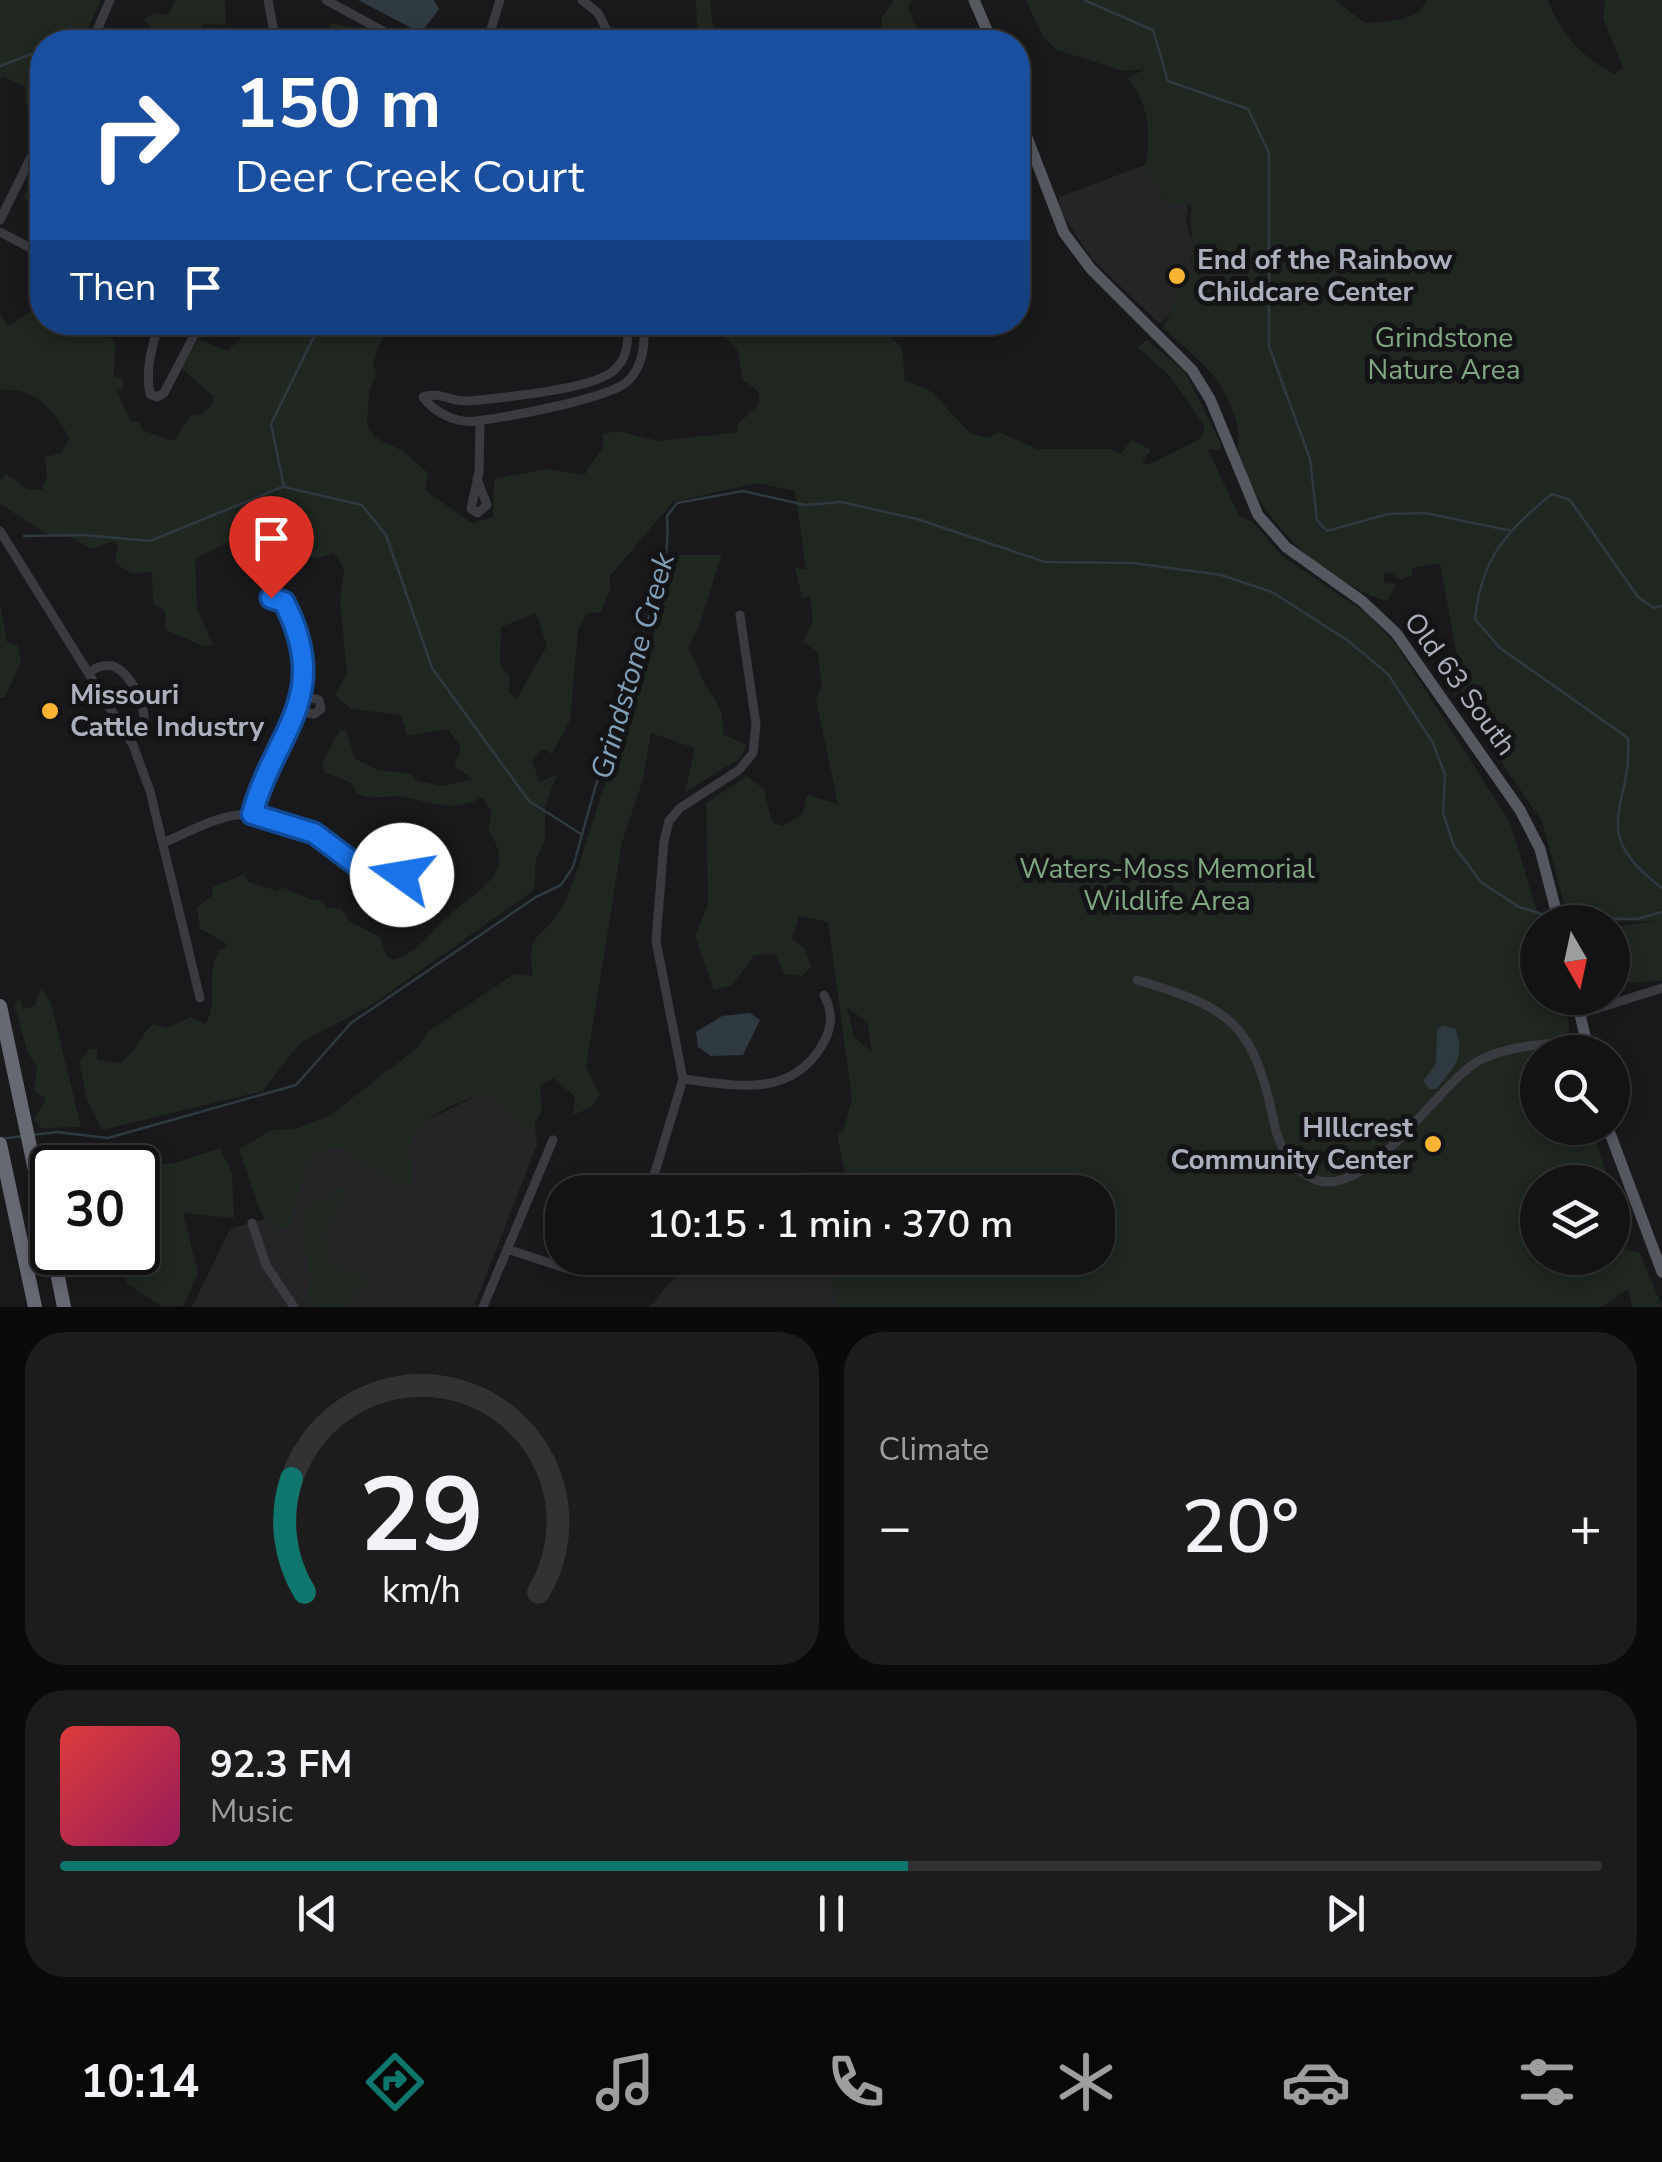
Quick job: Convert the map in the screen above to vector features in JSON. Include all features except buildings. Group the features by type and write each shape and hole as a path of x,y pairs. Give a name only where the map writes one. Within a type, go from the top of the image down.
{"highway":[{"path":"0,1006 30,1145"},
{"path":"0,1144 35,1307"},
{"path":"58,1275 64,1307"}],"main road":[{"path":"974,0 987,30"},
{"name":"Old 63 South","path":"1030,148 1050,206 1075,248 1192,370 1210,398 1248,496 1272,533 1362,601 1408,647 1530,828 1555,905"},
{"path":"1614,1145 1662,1271"}],"street":[{"path":"97,30 110,0"},
{"path":"268,0 274,30"},
{"path":"326,0 380,30"},
{"path":"491,30 500,0"},
{"path":"582,0 598,13 607,30"},
{"path":"0,220 30,159"},
{"path":"0,232 30,248"},
{"path":"156,335 148,384 150,394 157,397 164,393 194,335"},
{"path":"625,335 626,350 610,374 587,382 486,398 458,400 434,393 422,396 432,410 484,419 600,398 617,389 641,361 642,335"},
{"path":"477,478 486,398"},
{"path":"0,531 128,736 144,771 200,998"},
{"path":"252,814 260,786 282,751 300,696 300,638 284,602 271,598"},
{"path":"654,1175 683,1079 656,941 664,841 669,821 680,808 739,770 753,752 756,724 740,615"},
{"path":"89,672 107,665 118,668 143,706 143,726 128,736"},
{"path":"297,711 314,714 321,709 319,700 300,696"},
{"path":"163,843 232,816 252,814 314,833 356,865 378,875 414,870 433,850"},
{"path":"1137,980 1188,995 1234,1022 1262,1072 1281,1143 1296,1166 1317,1180 1340,1180 1386,1155 1437,1095 1481,1059 1520,1048"},
{"path":"1630,998 1662,988"},
{"path":"683,1079 752,1087 795,1074 812,1060 828,1033 832,1010 824,995"},
{"path":"483,1307 553,1140"},
{"path":"252,1222 266,1265 294,1307"},
{"path":"507,1249 545,1261"}],"shaded area":[{"path":"358,0 434,0 439,9 423,30 415,30"},
{"path":"1145,165 1164,200 1188,201 1186,221 1195,249 1189,263 1204,277 1160,324 1092,259 1059,209 1059,197"},
{"path":"750,1013 760,1020 743,1055 711,1056 698,1047 696,1032 722,1016"},
{"path":"1442,1025 1455,1029 1459,1054 1436,1089 1429,1089 1423,1081 1436,1064 1437,1030"},
{"path":"528,1070 537,1144 475,1304 481,1307 192,1307 230,1229 291,1211 297,1180 312,1152 412,1128"},
{"path":"676,1275 839,1275 844,1307 649,1307"}],"green space":[{"path":"0,0 101,0 87,30 30,30 30,105 25,105 25,87 3,76 0,80"},
{"path":"175,0 225,0 226,25 204,24 201,28 207,30 153,30 144,20 154,13 168,15"},
{"path":"696,0 710,0 714,30 697,30"},
{"path":"894,0 912,0 908,8 917,29 883,30 881,18"},
{"name":"Grindstone Nature Area","path":"1026,0 1335,0 1365,23 1409,17 1427,0 1548,0 1574,44 1615,74 1623,68 1603,19 1605,0 1662,0 1662,981 1630,982 1630,925 1655,921 1630,921 1630,905 1564,905 1542,821 1444,679 1457,657 1440,563 1412,568 1412,575 1401,580 1391,573 1383,574 1385,583 1397,584 1387,601 1363,592 1317,563 1296,545 1260,501 1239,454 1237,425 1218,382 1163,328 1174,306 1174,293 1195,269 1190,264 1192,208 1187,202 1168,206 1145,167 1147,120 1128,78 1145,69 1123,71 1057,50 1043,37"},
{"path":"332,23 355,30 326,30"},
{"name":"Waters-Moss Memorial Wildlife Area","path":"30,312 30,335 110,335 115,342 114,376 122,378 124,386 117,392 131,421 141,422 142,430 174,441 190,416 203,414 212,404 213,396 181,368 199,339 227,351 244,335 383,335 373,361 376,375 369,392 367,424 374,437 403,451 428,473 425,490 472,523 493,517 494,479 547,469 584,475 603,447 603,434 618,431 659,441 738,432 737,425 760,403 758,391 743,380 738,351 723,335 889,335 902,348 905,380 932,392 970,433 988,438 999,432 1037,449 1111,449 1120,454 1132,440 1151,450 1142,462 1148,465 1200,439 1205,427 1170,376 1137,347 1147,340 1185,372 1221,444 1221,450 1208,449 1239,516 1253,522 1283,557 1369,615 1397,646 1510,822 1535,905 1520,905 1520,1015 1564,1015 1570,1035 1520,1035 1520,1145 1597,1145 1604,1165 1520,1165 1520,1275 1630,1275 1630,1250 1640,1253 1662,1307 1632,1307 1628,1289 1601,1307 835,1307 834,1282 830,1275 1115,1275 1115,1175 806,1175 845,1172 837,1134 843,1131 852,1099 828,922 799,916 792,939 805,949 811,967 802,976 784,974 775,954 754,955 732,985 714,990 695,936 708,904 706,803 747,776 764,789 772,822 782,826 803,814 807,795 838,804 816,700 822,684 817,652 803,641 813,621 810,597 802,597 795,568 806,569 795,491 757,483 673,502 609,577 611,587 601,612 586,614 578,630 570,720 552,754 543,749 532,759 539,782 557,775 545,806 545,842 536,858 534,890 373,1004 300,1043 263,1091 102,1130 87,1100 79,1062 90,1048 97,1050 97,1060 120,1063 153,1024 167,1028 191,1017 206,1024 212,1005 215,959 219,950 226,949 225,942 200,929 197,907 212,896 213,887 244,874 249,882 277,891 282,887 323,901 326,908 341,909 350,922 380,937 387,957 394,960 420,945 486,885 498,867 499,856 488,829 492,812 482,797 452,806 403,797 369,797 356,793 352,783 325,773 322,762 340,730 347,732 354,758 378,770 412,774 417,781 442,786 473,779 454,766 461,748 448,729 407,736 401,715 351,709 335,695 347,673 340,601 344,569 334,553 319,558 300,554 290,530 258,527 195,559 197,609 213,644 205,647 166,630 165,610 153,604 152,572 132,574 115,563 118,544 113,541 91,549 71,537 50,536 0,504 0,480 6,474 27,489 42,490 47,476 45,457 61,453 70,438 50,410 34,396 0,390 0,314 8,326","holes":["536,613 547,646 517,698 509,693 510,677 500,665 501,627","847,1007 868,1023 871,1051 854,1037"]},
{"path":"679,555 722,555 688,648 719,707 723,734 746,745 741,758 685,792 695,748 651,733 643,779 622,842 586,1067 600,1095 592,1107 573,1115 575,1097 553,1078 540,1086 542,1111 531,1130 521,1128 498,1100 484,1093 452,1105 415,1134 410,1148 411,1184 401,1186 338,1147 314,1154 304,1172 289,1227 274,1230 260,1211 239,1149 272,1130 294,1129 329,1116 417,1048 429,1031 514,974 533,976 532,945 561,910 575,877"},
{"path":"0,603 7,642 18,646 21,662 5,697 0,698"},
{"path":"41,988 51,1003 81,1127 41,1128 34,1120 46,1098 34,1091 37,1065 28,1054 14,1004 20,998 24,1009 35,1006"},
{"path":"220,1148 232,1173 234,1218 183,1213 198,1273 184,1306 163,1307 126,1283 124,1275 160,1275 160,1164"},
{"path":"341,1187 348,1191 325,1231 327,1259 351,1274 358,1267 369,1280 367,1290 355,1293 346,1307 314,1307 306,1298 309,1271 302,1227 314,1197 328,1198"}],"waterway":[{"path":"1084,0 1153,30 1168,81 1248,109 1269,153 1269,346 1310,459 1317,520 1327,531 1388,514 1425,513 1512,531"},
{"path":"0,66 30,55"},
{"path":"315,335 271,424 284,487 362,505 386,535 432,668 529,801 581,834"},
{"path":"24,536 84,535 150,541 282,487"},
{"name":"Grindstone Creek","path":"31,1135 57,1132 108,1138 296,1085 351,1023 536,897 561,885 573,867 620,704 660,585 667,516 677,503 743,491 805,505 841,502 917,519 1045,562 1133,563 1221,575 1272,592 1347,640 1388,674 1433,743 1445,775 1443,813 1454,846 1481,882 1520,907"},
{"name":"Grindstone Creek","path":"1662,606 1654,608 1638,597 1570,500 1552,494 1498,548 1483,579 1475,619 1500,648 1628,738 1619,834 1639,868 1662,888"},
{"name":"Grindstone Creek","path":"1630,919 1662,912"},
{"name":"Grindstone Creek","path":"1,1139 23,1136"}],"place":[{"name":"End of the Rainbow Childcare Center","path":"1177,276"},
{"name":"Missouri Cattle Industry","path":"50,711"},
{"name":"HIllcrest Community Center","path":"1433,1144"}],"route":[{"path":"271,598 284,602 294,620 303,653 303,682 289,735 260,786 252,814 314,833 366,872 402,875"}]}
